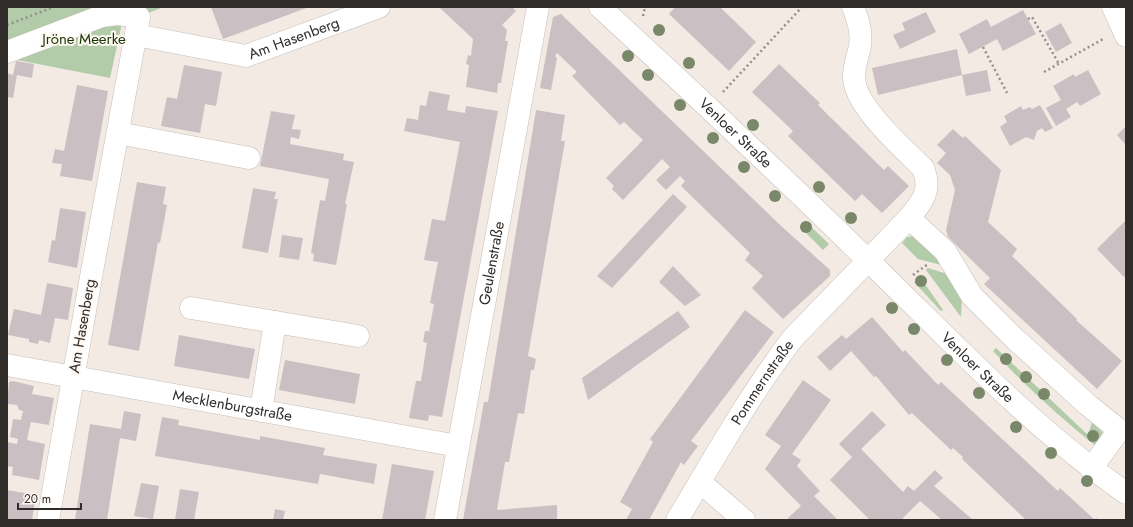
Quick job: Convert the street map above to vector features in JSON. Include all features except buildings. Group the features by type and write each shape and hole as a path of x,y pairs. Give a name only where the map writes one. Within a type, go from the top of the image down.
{"street":[{"name":"Am Hasenberg","path":"48,520 138,26 246,56 379,7"},
{"name":"Geulenstraße","path":"445,520 538,7"},
{"name":"Venloer Straße","path":"600,7 868,260 1042,429 1091,469 1126,493"},
{"path":"853,7 859,25 860,35 854,77 855,88 861,101 872,115 923,168 927,177 926,192 924,197 909,218 868,260"},
{"path":"1113,7 1124,33"},
{"path":"7,52 102,16 118,14 138,26"},
{"path":"118,133 249,158"},
{"path":"909,218 945,251 972,296 1015,339 1088,405 1123,432 1091,469"},
{"name":"Pommernstraße","path":"677,520 782,353 793,338 868,260"},
{"path":"191,308 358,336"},
{"path":"260,411 275,322"},
{"name":"Mecklenburgstraße","path":"7,365 458,446"},
{"path":"700,482 744,520"}],"path":[{"path":"7,25 54,7"},
{"path":"708,108 802,7"},
{"path":"1028,19 1032,17 1059,64"},
{"path":"1044,72 1124,33"},
{"path":"982,47 1007,93"},
{"path":"897,288 926,264 959,273"}],"green space":[{"name":"Jröne Meerke","path":"7,7 164,7 122,23 110,78 7,58"},
{"path":"805,221 829,244 823,250 800,227"},
{"path":"915,236 949,267 918,259 902,243 907,237"},
{"path":"928,268 954,276 962,296 961,317 926,270"},
{"path":"920,277 943,310 941,311 914,282"},
{"path":"996,348 1088,435 1092,422 1102,432 1103,437 1097,447 1030,389 993,351"}]}
